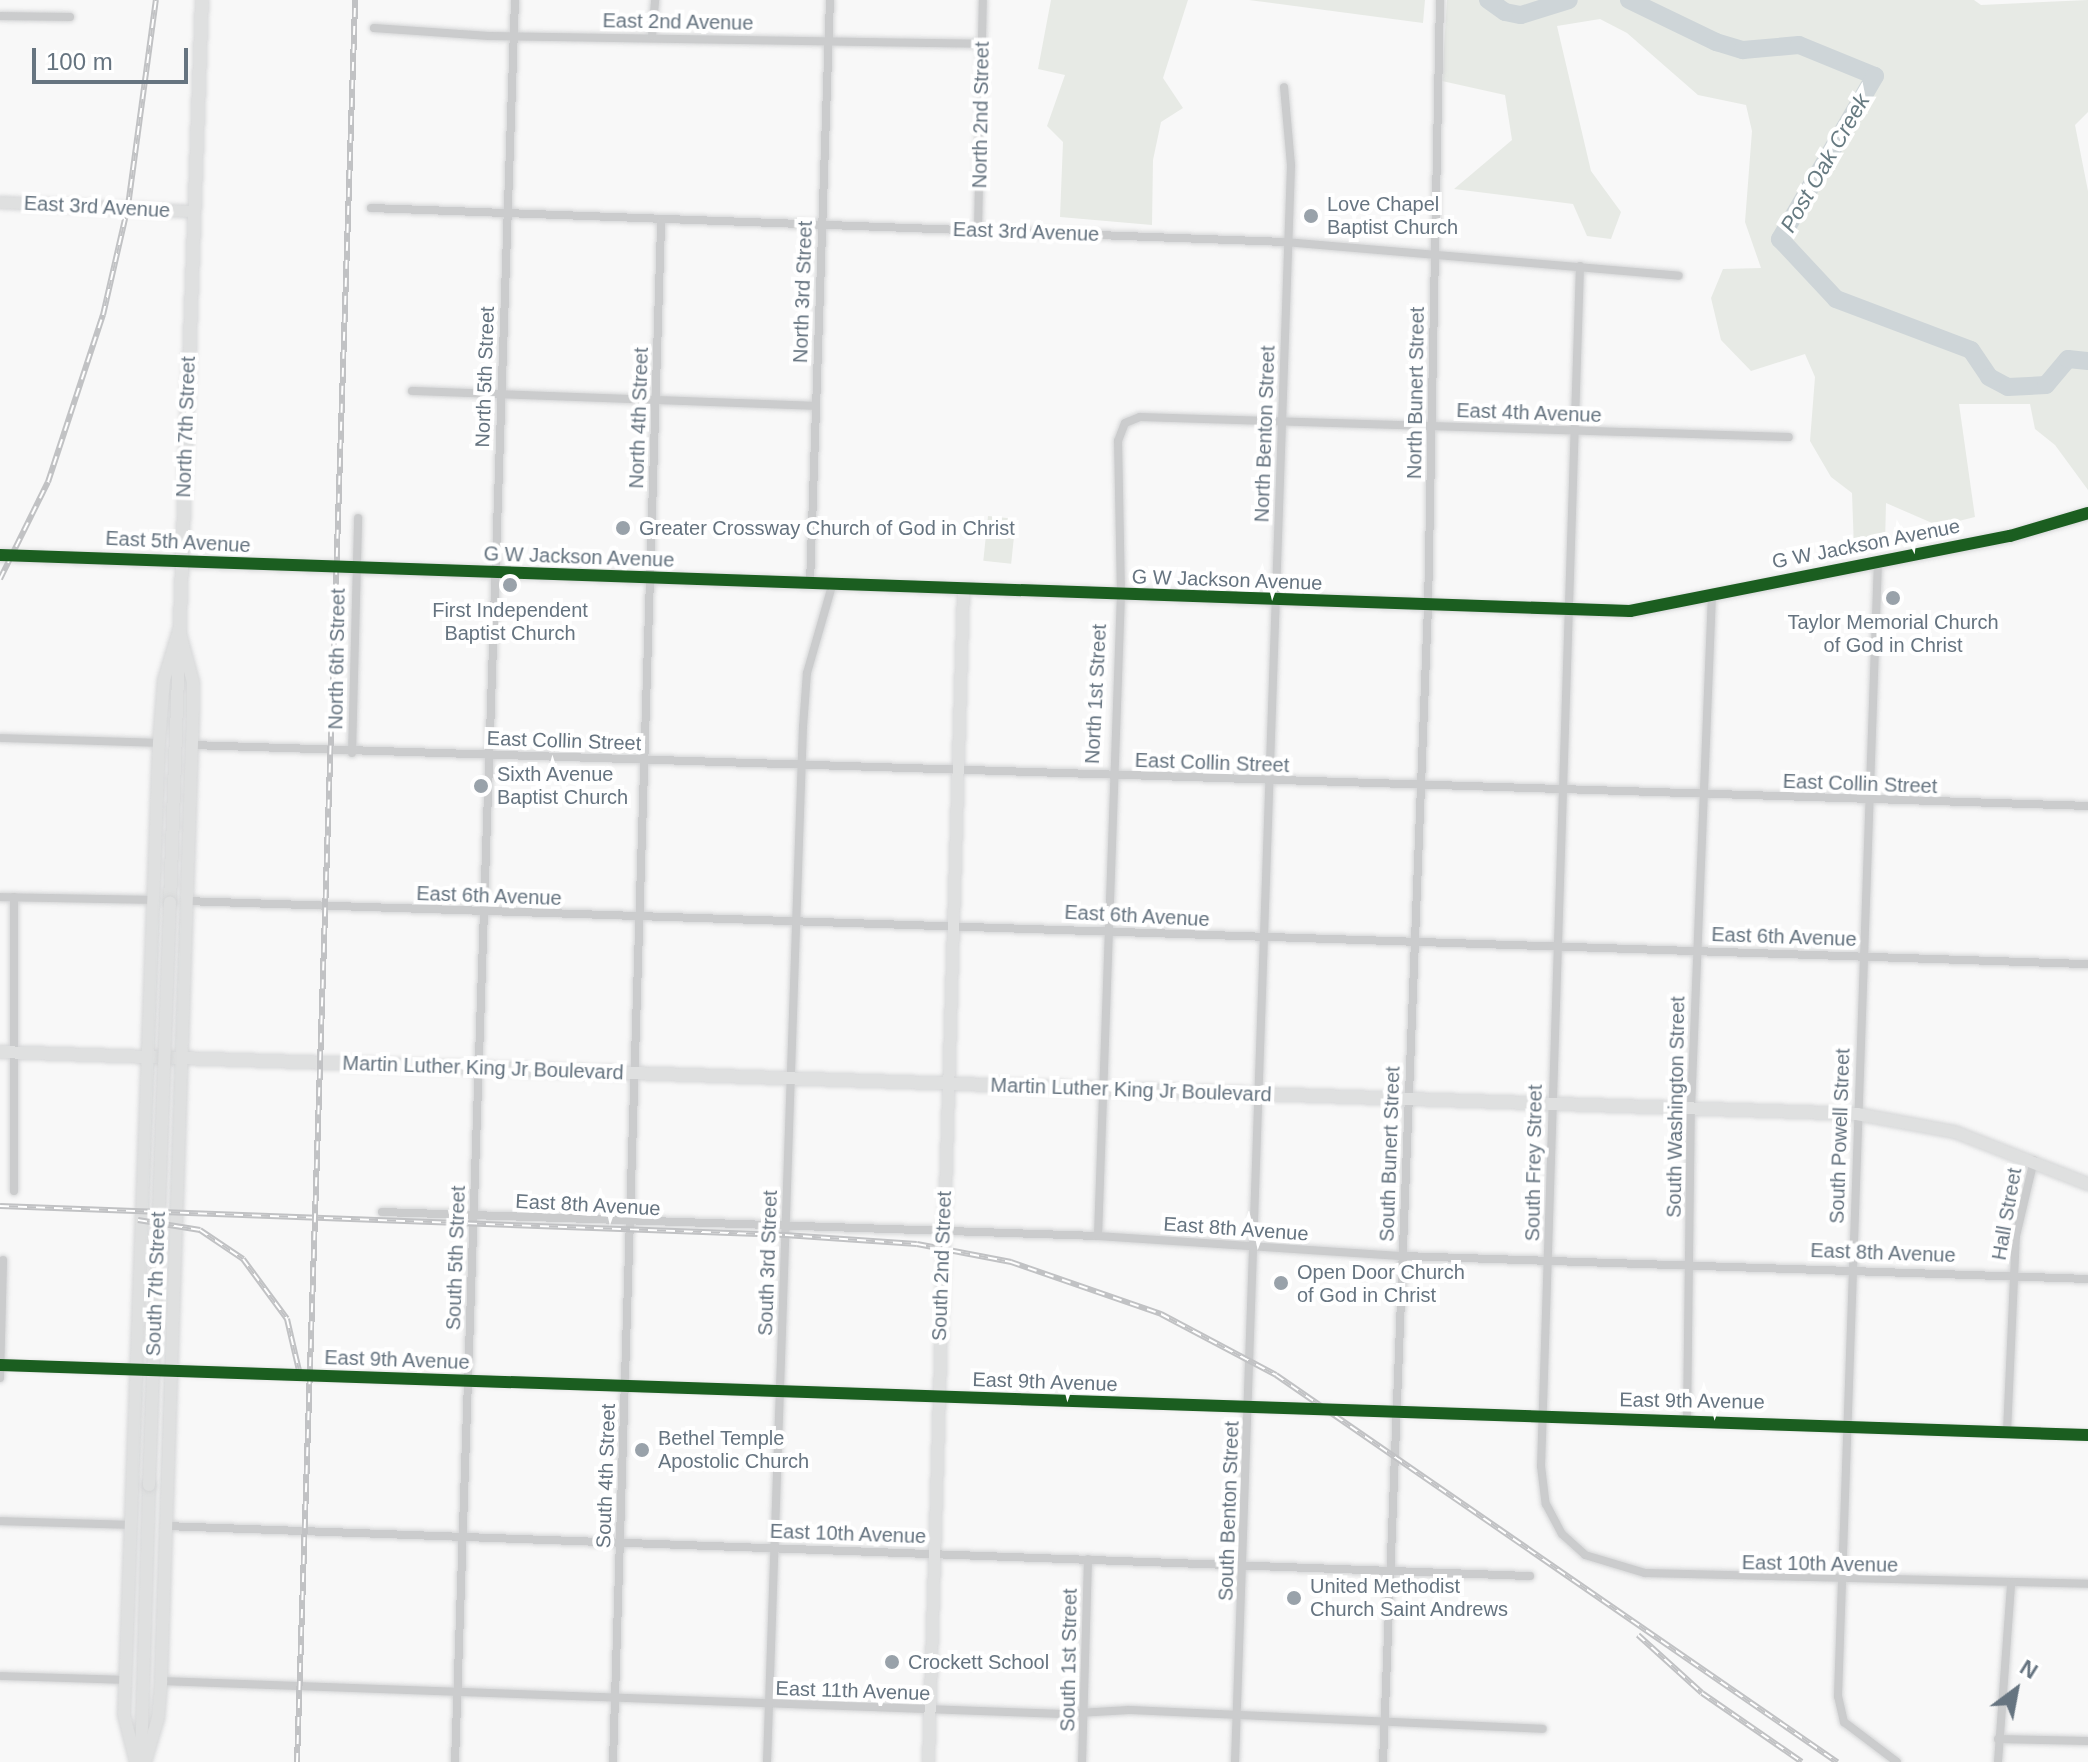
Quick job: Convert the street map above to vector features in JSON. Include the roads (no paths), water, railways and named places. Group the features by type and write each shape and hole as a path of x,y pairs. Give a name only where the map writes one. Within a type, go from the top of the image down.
{"main road":[{"name":"North 7th Street","path":"170,902 202,0"},
{"path":"141,1762 124,1715 125,1680 159,743 164,680 179,630"},
{"path":"141,1762 158,1718 161,1681 178,1058 193,682 179,630"},
{"name":"South 7th Street","path":"141,1762 170,902"},
{"name":"Martin Luther King Jr Boulevard","path":"0,1052 1857,1114 1955,1132 2035,1160 2088,1184"}],"street":[{"name":"North 5th Street","path":"490,754 515,0"},
{"path":"652,36 655,0"},
{"name":"North 3rd Street","path":"810,584 830,0"},
{"name":"North 2nd Street","path":"978,230 983,0"},
{"name":"North Bunert Street","path":"1421,787 1432,427 1431,251 1440,0"},
{"path":"0,16 70,17"},
{"name":"East 2nd Avenue","path":"374,28 515,37 652,36 982,44"},
{"name":"North Benton Street","path":"1270,781 1291,165 1284,87"},
{"name":"East 3rd Avenue","path":"0,202 194,211"},
{"name":"East 3rd Avenue","path":"371,208 661,222 1286,242 1431,251 1679,276"},
{"name":"North 4th Street","path":"646,760 661,222"},
{"name":"South Frey Street","path":"1562,1534 1542,1482 1551,1102 1580,266"},
{"path":"412,391 501,398 815,406"},
{"name":"East 4th Avenue","path":"1125,423 1140,417 1789,437"},
{"name":"North 1st Street","path":"1112,775 1121,595 1118,441 1125,423"},
{"name":"G W Jackson Avenue","path":"354,570 1567,612 1648,609 2010,536 2088,513"},
{"name":"North 6th Street","path":"352,753 354,570 358,518"},
{"name":"East 5th Avenue","path":"0,555 354,570"},
{"name":"South Powell Street","path":"1878,561 1872,801 1861,956 1841,1581 1840,1711 1858,1736 1897,1762"},
{"path":"802,766 807,673 832,586"},
{"path":"956,770 963,592"},
{"name":"South Washington Street","path":"1687,1421 1691,1108 1712,595"},
{"path":"0,738 159,743"},
{"name":"East Collin Street","path":"191,745 352,753 490,754 1421,787 2088,806"},
{"name":"South 5th Street","path":"455,1762 466,1535 473,1216 490,754"},
{"name":"South 4th Street","path":"613,1762 646,760"},
{"name":"South 3rd Street","path":"767,1762 802,766"},
{"name":"South 2nd Street","path":"928,1762 956,770"},
{"path":"1098,1236 1112,775"},
{"name":"South Benton Street","path":"1235,1762 1256,1247 1270,781"},
{"name":"South Bunert Street","path":"1383,1762 1398,1410 1412,941 1421,787"},
{"path":"0,897 153,900"},
{"path":"14,897 14,1191"},
{"name":"East 6th Avenue","path":"184,901 2088,964"},
{"name":"Hall Street","path":"2007,1432 2013,1275 2023,1195 2035,1160"},
{"name":"East 8th Avenue","path":"382,1212 629,1223 1098,1236 1403,1256 1689,1262 2088,1279"},
{"path":"0,1378 3,1260"},
{"name":"East 9th Avenue","path":"0,1365 2088,1435"},
{"path":"0,1521 131,1525"},
{"name":"East 10th Avenue","path":"165,1526 1530,1576"},
{"name":"East 10th Avenue","path":"1562,1534 1585,1555 1645,1573 1841,1581 2088,1584"},
{"name":"South 1st Street","path":"1082,1762 1088,1559"},
{"path":"1998,1762 2011,1583"},
{"path":"0,1676 125,1680"},
{"name":"East 11th Avenue","path":"161,1681 930,1710 1237,1714 1543,1729"},
{"path":"1998,1739 2088,1741"}],"waterway":[{"name":"Post Oak Creek","path":"1488,0 1505,12 1521,15 1569,0"},
{"name":"Post Oak Creek","path":"1629,0 1716,42 1743,50 1799,45 1875,76 1780,239 1836,299 1971,350 1989,377 2008,387 2046,385 2068,359 2088,361"}],"railway":[{"path":"0,579 48,482 103,315 128,206 156,0"},
{"path":"297,1762 355,0"},
{"path":"0,1206 785,1235 917,1244 1011,1262 1161,1314 1276,1375 1837,1762"},
{"path":"138,1220 200,1230 243,1259 287,1319 301,1379"},
{"path":"1638,1635 1702,1693 1802,1762"}],"place":[{"name":"Love Chapel Baptist Church","path":"1311,216"},
{"name":"Greater Crossway Church of God in Christ","path":"623,528"},
{"name":"First Independent Baptist Church","path":"510,585"},
{"name":"Taylor Memorial Church of God in Christ","path":"1893,598"},
{"name":"Sixth Avenue Baptist Church","path":"481,786"},
{"name":"Open Door Church of God in Christ","path":"1281,1283"},
{"name":"Bethel Temple Apostolic Church","path":"642,1450"},
{"name":"United Methodist Church Saint Andrews","path":"1294,1598"},
{"name":"Crockett School","path":"892,1662"}]}
